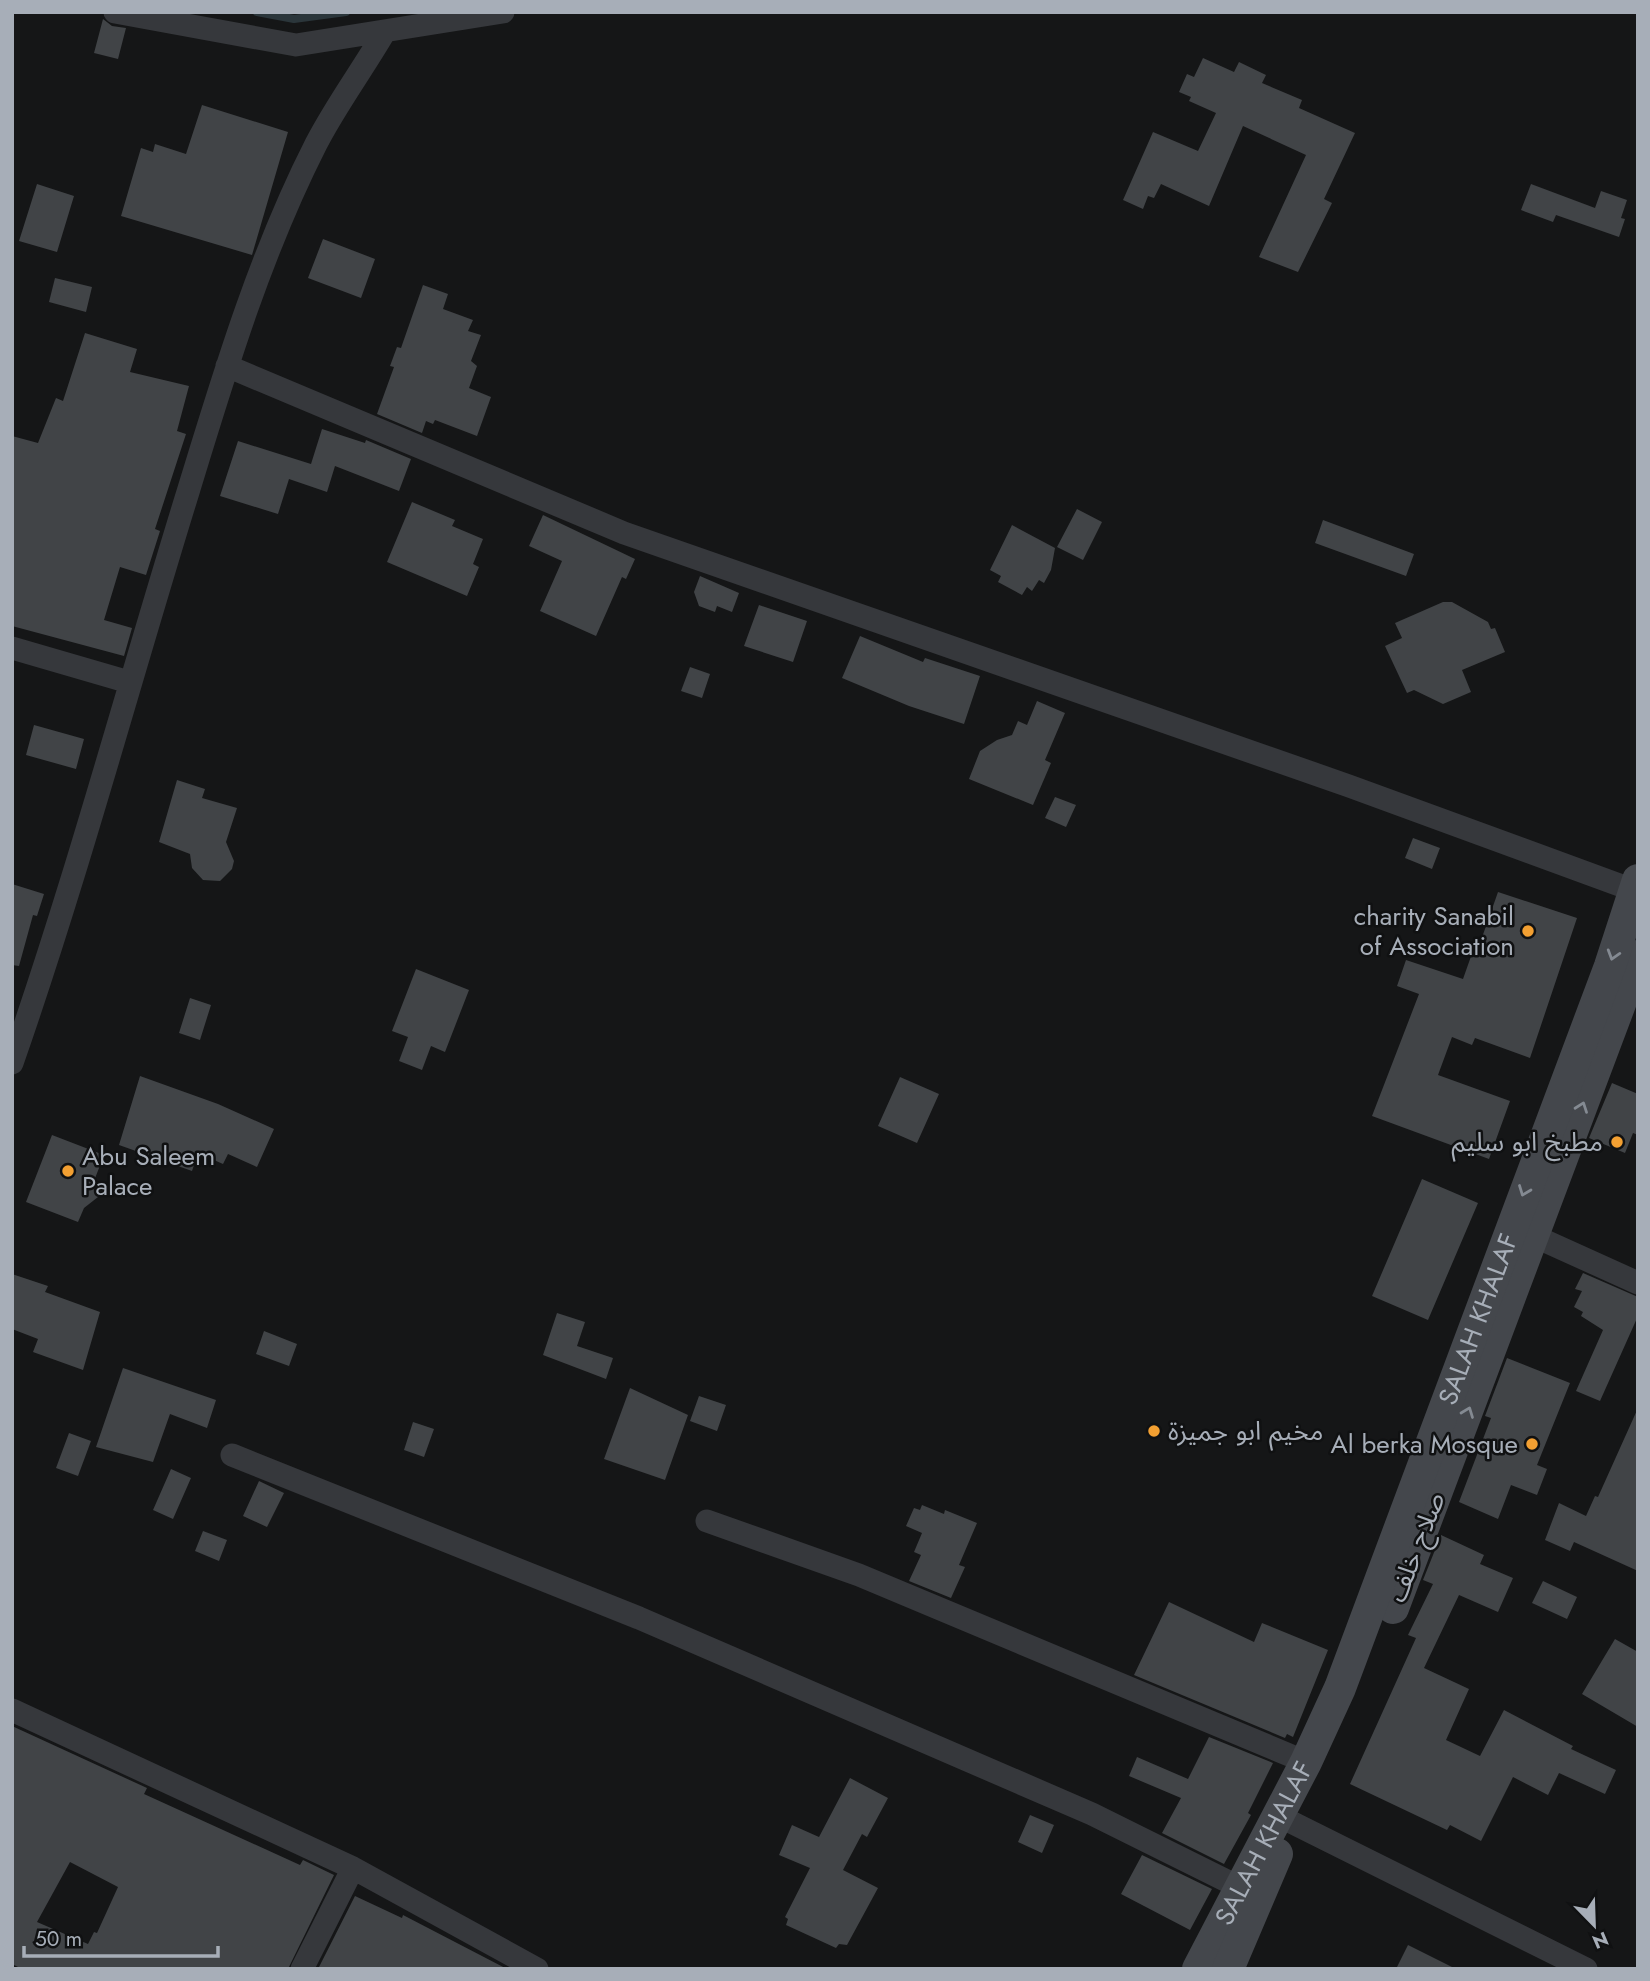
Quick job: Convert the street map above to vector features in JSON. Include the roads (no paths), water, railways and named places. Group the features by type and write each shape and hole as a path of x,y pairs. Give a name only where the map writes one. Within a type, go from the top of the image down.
{"main road":[{"name":"SALAH KHALAF","path":"1198,1969 1306,1762 1361,1635 1464,1348 1610,966 1636,885"},
{"name":"صلاح خلف","path":"1228,1969 1291,1822 1349,1718 1638,956"}],"street":[{"path":"115,12 296,45 503,12"},
{"path":"12,1063 57,932 129,682 227,366 279,225 317,143 385,31"},
{"path":"227,366 624,533 1636,885"},
{"path":"12,648 129,682"},
{"path":"1534,1236 1638,1283"},
{"path":"232,1455 639,1618 931,1748 1091,1814 1239,1887"},
{"path":"707,1521 859,1575 1306,1762"},
{"path":"12,1710 353,1868 537,1969"},
{"path":"1291,1822 1586,1969"},
{"path":"302,1969 353,1868"}],"waterway":[{"path":"257,12 294,19 346,12"}],"place":[{"name":"charity Sanabil of Association","path":"1528,931"},
{"name":"مطبخ ابو سليم","path":"1617,1142"},
{"name":"Abu Saleem Palace","path":"68,1171"},
{"name":"مخيم ابو جميزة","path":"1154,1431"},
{"name":"Al berka Mosque","path":"1532,1444"}]}
